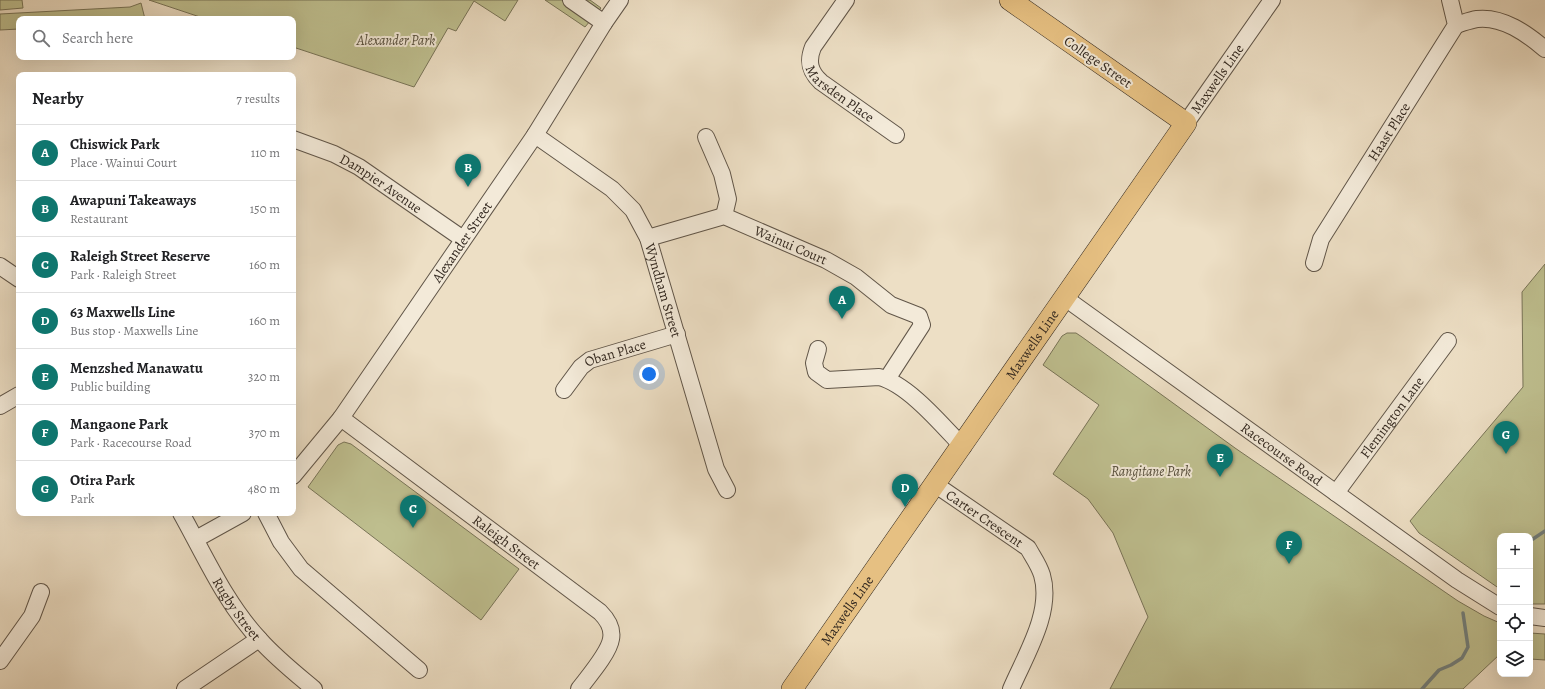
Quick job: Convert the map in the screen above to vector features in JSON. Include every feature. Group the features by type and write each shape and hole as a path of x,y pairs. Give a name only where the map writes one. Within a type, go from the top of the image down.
{"main road":[{"name":"College Street","path":"1010,0 1186,123"},
{"name":"Maxwells Line","path":"792,689 963,447 1186,123"}],"street":[{"path":"571,0 604,23"},
{"name":"Alexander Street","path":"296,472 341,418 535,135 604,23 620,0"},
{"name":"Marsden Place","path":"846,0 813,47 809,56 813,74 821,82 896,135"},
{"name":"Maxwells Line","path":"1186,123 1272,0"},
{"path":"1450,0 1456,25 1478,19 1503,22 1525,32 1545,49"},
{"name":"Haast Place","path":"1314,263 1321,239 1456,25"},
{"name":"Wyndham Street","path":"535,135 612,189 633,210 648,238 716,469 727,490"},
{"path":"648,238 724,216 728,199 722,174 706,137"},
{"name":"Dampier Avenue","path":"296,140 334,154 359,168 463,239"},
{"name":"Wainui Court","path":"724,216 826,260 856,277 891,305 919,316 922,325 887,379"},
{"path":"0,266 16,277"},
{"name":"Racecourse Road","path":"1065,298 1457,580 1497,605"},
{"name":"Oban Place","path":"564,390 581,367 590,360 677,334"},
{"name":"Flemington Lane","path":"1336,493 1448,341"},
{"path":"818,349 814,363 816,372 827,380 879,377 887,379 919,402 963,447"},
{"path":"0,406 16,397"},
{"name":"Raleigh Street","path":"341,418 603,616 611,629 611,640 607,649 579,689"},
{"name":"Carter Crescent","path":"936,485 1028,548 1043,576 1045,601 1041,619 1011,689"},
{"name":"Rugby Street","path":"183,516 228,598 259,639 314,689"},
{"path":"196,539 238,516"},
{"path":"268,516 281,542 302,568 419,670"},
{"path":"0,661 32,616 41,592"},
{"path":"1533,616 1545,618"},
{"path":"185,689 259,639"}],"green space":[{"path":"0,0 22,0 23,8 0,10"},
{"name":"Alexander Park","path":"149,0 518,0 505,21 474,1 456,31 448,28 414,87 296,48 296,16 197,16"},
{"path":"545,0 590,0 601,8 585,27"},
{"path":"141,3 144,16 16,16 16,29 0,30 0,14 130,7"},
{"path":"1545,264 1545,604 1533,604 1533,533 1497,533 1497,587 1419,533 1410,521 1523,387 1522,292"},
{"name":"Rangitane Park","path":"1067,333 1076,333 1235,448 1458,601 1497,622 1497,657 1463,689 1110,689 1148,617 1113,533 1088,499 1053,474 1099,405 1043,365 1062,336"},
{"path":"344,442 351,444 519,569 481,620 308,487 338,445"},
{"path":"1533,633 1545,634 1545,660 1533,659"}],"waterway":[{"path":"1533,539 1545,531"},
{"path":"1422,689 1439,670 1462,658 1468,647 1463,613"}],"place":[{"name":"Awapuni Takeaways","path":"468,187"},
{"name":"Chiswick Park","path":"842,319"},
{"name":"Otira Park","path":"1506,454"},
{"name":"Menzshed Manawatu","path":"1220,477"},
{"name":"63 Maxwells Line","path":"905,507"},
{"name":"Raleigh Street Reserve","path":"413,528"},
{"name":"Mangaone Park","path":"1289,564"}]}
